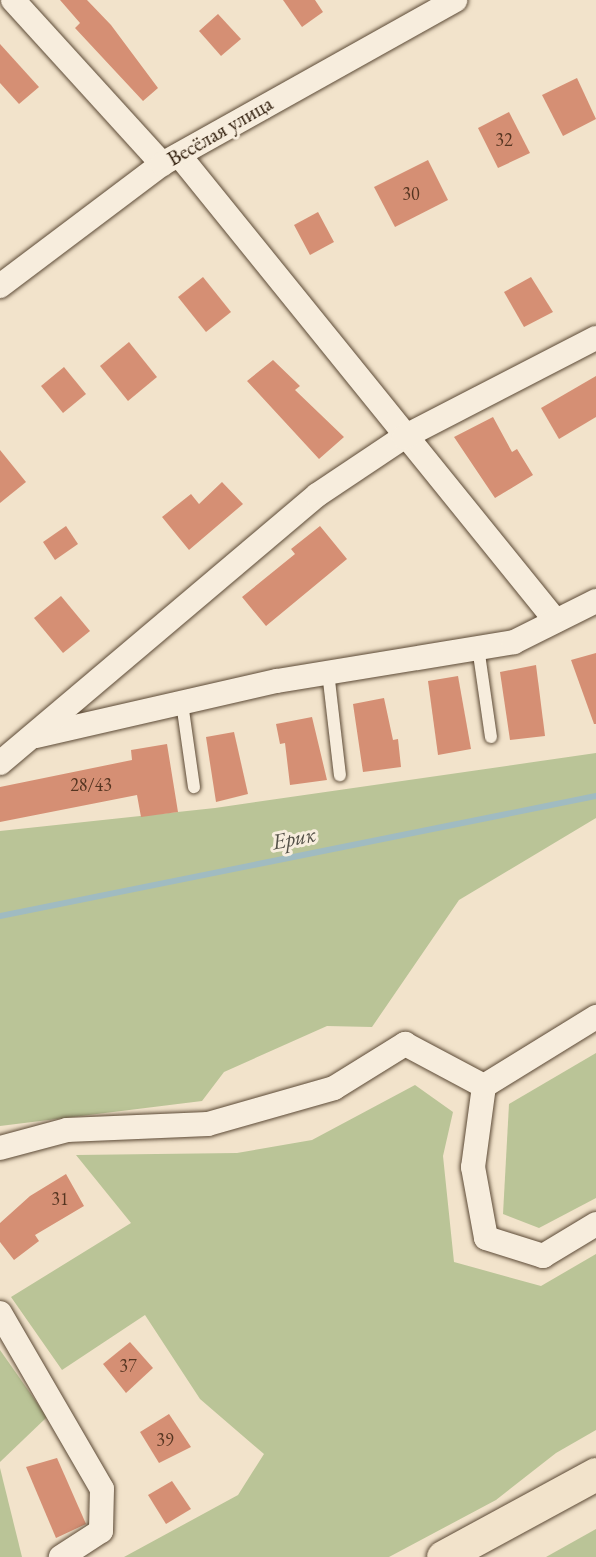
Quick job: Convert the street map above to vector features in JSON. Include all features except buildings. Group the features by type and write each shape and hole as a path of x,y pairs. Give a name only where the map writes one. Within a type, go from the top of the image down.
{"highway":[{"path":"443,1557 596,1474"}],"street":[{"path":"13,0 170,159 556,621"},
{"name":"Весёлая улица","path":"0,286 170,159 422,7 455,0"},
{"path":"0,763 317,495 404,437 596,338"},
{"path":"30,737 328,672 514,642 596,601"},
{"path":"484,1086 596,1017"},
{"path":"0,1148 68,1130 208,1124 334,1089 405,1044 484,1086"},
{"path":"484,1086 473,1167 486,1238 543,1256 596,1224"},
{"path":"0,1313 102,1489 101,1531 61,1557"}],"lane":[{"path":"478,646 491,737"},
{"path":"328,672 340,775"},
{"path":"182,703 194,787"}],"green space":[{"path":"596,753 596,818 459,900 372,1027 327,1026 224,1072 202,1101 0,1126 0,831 215,808"},
{"path":"596,1053 596,1198 539,1228 503,1214 509,1104"},
{"path":"415,1085 453,1112 443,1156 454,1262 541,1286 596,1254 596,1430 556,1453 496,1500 389,1557 124,1557 238,1495 264,1454 200,1399 145,1315 62,1370 11,1297 131,1223 76,1155 237,1153 312,1140"},
{"path":"0,1350 47,1417 0,1462"},
{"path":"0,1468 22,1557 0,1557"},
{"path":"596,1529 596,1557 546,1557"}],"waterway":[{"name":"Ерик","path":"0,916 596,796"}]}
